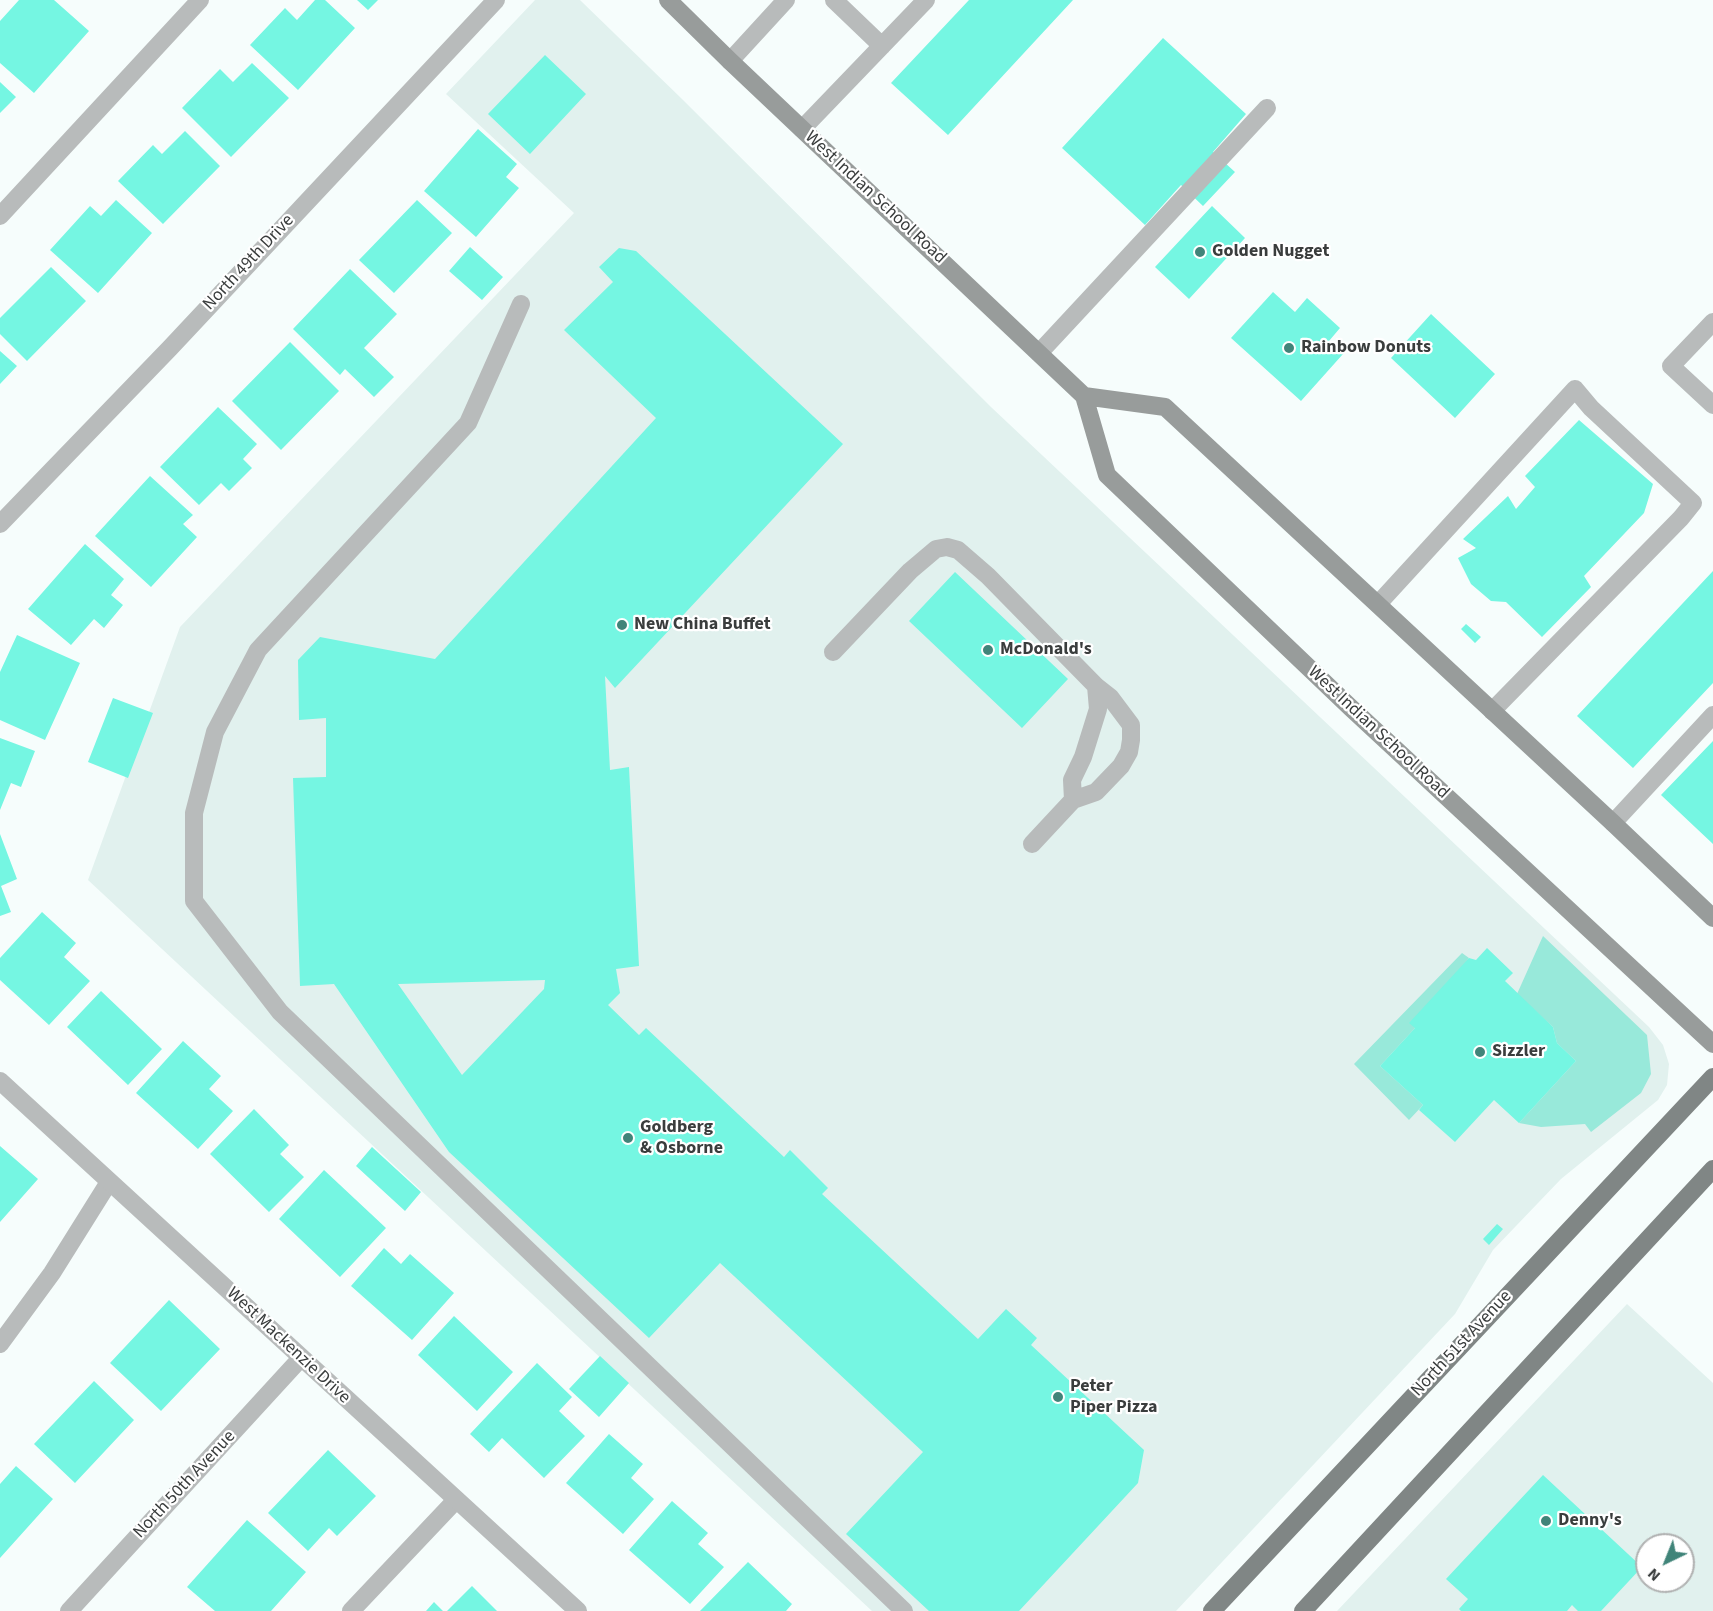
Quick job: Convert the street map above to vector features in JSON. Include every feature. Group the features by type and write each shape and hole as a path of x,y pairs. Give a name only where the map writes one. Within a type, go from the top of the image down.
{"main road":[{"name":"West Indian School Road","path":"668,0 1084,396 1107,475 1351,708 1713,1044"},
{"path":"1084,396 1165,407 1713,918"},
{"name":"North 51st Avenue","path":"1212,1611 1713,1077"},
{"path":"1303,1611 1713,1169"}],"street":[{"path":"0,216 200,0"},
{"name":"North 49th Drive","path":"0,524 170,348 496,0"},
{"path":"730,61 786,0"},
{"path":"834,0 882,46"},
{"path":"802,129 926,0"},
{"path":"1038,353 1268,108"},
{"path":"521,304 468,423 258,650 215,732 194,813 194,901 280,1012 904,1611"},
{"path":"1713,322 1671,366 1713,405"},
{"path":"1378,604 1575,389 1591,408 1693,503 1492,711"},
{"path":"833,652 910,571 936,549 947,547 958,550 988,576 1096,686 1110,697 1131,724 1129,752 1121,766 1096,792 1073,800 1032,844"},
{"path":"1073,800 1072,780 1083,757 1098,709 1096,686"},
{"path":"1613,823 1713,715"},
{"name":"West Mackenzie Drive","path":"0,1081 578,1611"},
{"path":"0,1344 52,1273 109,1182"},
{"name":"North 50th Avenue","path":"69,1611 301,1358"},
{"path":"351,1611 456,1500"}],"shaded area":[{"path":"535,0 580,0 991,407 1649,1027 1663,1045 1669,1064 1667,1085 1658,1100 1561,1179 1493,1250 1455,1314 1176,1611 872,1611 88,880 180,627 574,213 446,94"},
{"path":"1627,1304 1713,1383 1713,1611 1337,1611"}],"green space":[{"path":"1543,936 1647,1035 1651,1074 1641,1093 1591,1132 1585,1124 1541,1127 1519,1123 1576,1061 1557,1043 1553,1027 1517,994"},
{"path":"1462,953 1469,958 1415,1028 1380,1066 1423,1105 1409,1120 1354,1064"}],"building":[{"path":"19,0 54,0 89,31 34,93 0,63 0,21"},
{"path":"315,0 325,0 355,28 298,90 250,45 285,8 297,20"},
{"path":"357,0 378,0 368,10"},
{"path":"969,0 1073,0 948,135 891,83"},
{"path":"1163,38 1246,114 1213,152 1235,172 1203,206 1181,185 1145,225 1062,148"},
{"path":"545,55 586,94 530,154 488,114"},
{"path":"252,63 289,98 231,157 182,108 220,69 233,82"},
{"path":"0,82 16,97 0,113"},
{"path":"478,129 517,164 506,177 519,188 476,237 424,191"},
{"path":"185,131 220,166 163,224 118,181 153,145 162,154"},
{"path":"116,200 152,233 98,293 50,250 90,206 101,216"},
{"path":"417,200 452,233 394,293 359,260"},
{"name":"Golden Nugget","path":"1212,206 1245,238 1189,299 1155,267"},
{"path":"470,247 503,277 482,300 449,271"},
{"path":"619,248 636,251 843,444 615,688 605,676 610,770 629,767 639,966 616,969 620,993 608,1005 639,1035 646,1028 784,1157 790,1150 828,1188 822,1194 978,1339 1006,1309 1037,1338 1031,1345 1144,1450 1138,1483 1019,1611 929,1611 846,1534 923,1452 720,1263 649,1338 449,1152 334,984 300,986 293,778 326,777 326,718 299,720 298,660 320,637 435,659 656,418 564,330 613,282 599,267","holes":["545,980 544,989 462,1075 398,984"]},
{"path":"51,267 86,301 27,361 0,334 0,318"},
{"path":"350,269 397,314 364,348 394,377 374,397 345,369 340,375 293,329"},
{"name":"Rainbow Donuts","path":"1273,292 1295,312 1307,298 1340,328 1329,341 1343,354 1301,401 1231,338"},
{"path":"1431,314 1495,374 1455,418 1391,358"},
{"path":"290,342 339,391 281,450 232,401"},
{"path":"0,351 17,366 0,384"},
{"path":"218,407 257,444 243,459 252,468 229,491 221,483 199,505 160,467"},
{"path":"1579,420 1653,484 1644,513 1584,576 1591,587 1542,637 1506,602 1491,601 1471,584 1458,558 1476,548 1463,539 1508,496 1516,509 1535,487 1525,476"},
{"path":"150,476 193,515 183,524 197,537 151,587 95,536"},
{"path":"85,544 124,579 111,595 123,605 104,628 94,619 71,645 28,609"},
{"path":"1713,571 1713,683 1633,768 1577,716"},
{"name":"McDonald's","path":"955,572 1068,679 1022,728 909,621"},
{"path":"1466,624 1481,637 1475,643 1461,629"},
{"path":"17,635 80,663 45,740 0,720 0,672"},
{"path":"113,698 153,713 128,778 88,762"},
{"path":"0,738 35,751 21,787 11,783 0,810"},
{"path":"1713,741 1713,844 1661,795"},
{"path":"0,834 17,879 1,886 11,912 0,916"},
{"path":"42,912 76,943 64,957 90,981 49,1025 0,980 0,958"},
{"name":"Sizzler","path":"1487,948 1513,973 1505,981 1553,1027 1557,1043 1576,1061 1519,1123 1494,1100 1455,1142 1419,1110 1423,1105 1380,1066 1415,1028 1409,1023 1469,958 1476,960"},
{"path":"101,991 162,1049 128,1085 67,1027"},
{"path":"183,1041 221,1076 209,1089 233,1111 198,1149 136,1093"},
{"path":"254,1109 289,1145 280,1154 304,1177 269,1212 210,1154"},
{"path":"0,1146 38,1179 0,1222"},
{"path":"372,1147 421,1192 405,1211 356,1166"},
{"path":"324,1170 386,1228 340,1277 279,1219"},
{"path":"1497,1224 1503,1229 1489,1245 1483,1239"},
{"path":"384,1248 401,1264 410,1254 454,1293 412,1340 351,1286"},
{"path":"169,1300 220,1349 161,1411 110,1363"},
{"path":"454,1316 513,1372 477,1411 418,1355"},
{"path":"600,1356 629,1383 599,1417 569,1389"},
{"path":"537,1363 572,1397 559,1411 585,1436 544,1478 502,1438 489,1452 470,1434"},
{"path":"94,1381 134,1420 75,1483 34,1444"},
{"path":"609,1434 643,1464 631,1478 654,1499 623,1534 566,1483"},
{"path":"328,1450 376,1496 337,1536 329,1528 308,1551 268,1513"},
{"path":"16,1466 53,1499 0,1558 0,1484"},
{"name":"Denny's","path":"1543,1475 1635,1560 1635,1575 1601,1611 1578,1611 1572,1605 1567,1611 1461,1611 1459,1609 1468,1599 1446,1579"},
{"path":"672,1501 708,1533 698,1544 724,1567 690,1604 629,1550"},
{"path":"247,1520 306,1572 271,1611 215,1611 187,1587"},
{"path":"748,1562 792,1604 786,1611 700,1611"},
{"path":"472,1586 497,1611 447,1611"},
{"path":"434,1602 443,1611 426,1611"}],"place":[{"name":"Golden Nugget","path":"1200,252"},
{"name":"Rainbow Donuts","path":"1289,348"},
{"name":"New China Buffet","path":"622,625"},
{"name":"McDonald's","path":"988,650"},
{"name":"Sizzler","path":"1480,1052"},
{"name":"Goldberg & Osborne","path":"628,1138"},
{"name":"Peter Piper Pizza","path":"1058,1397"},
{"name":"Denny's","path":"1546,1521"}]}
